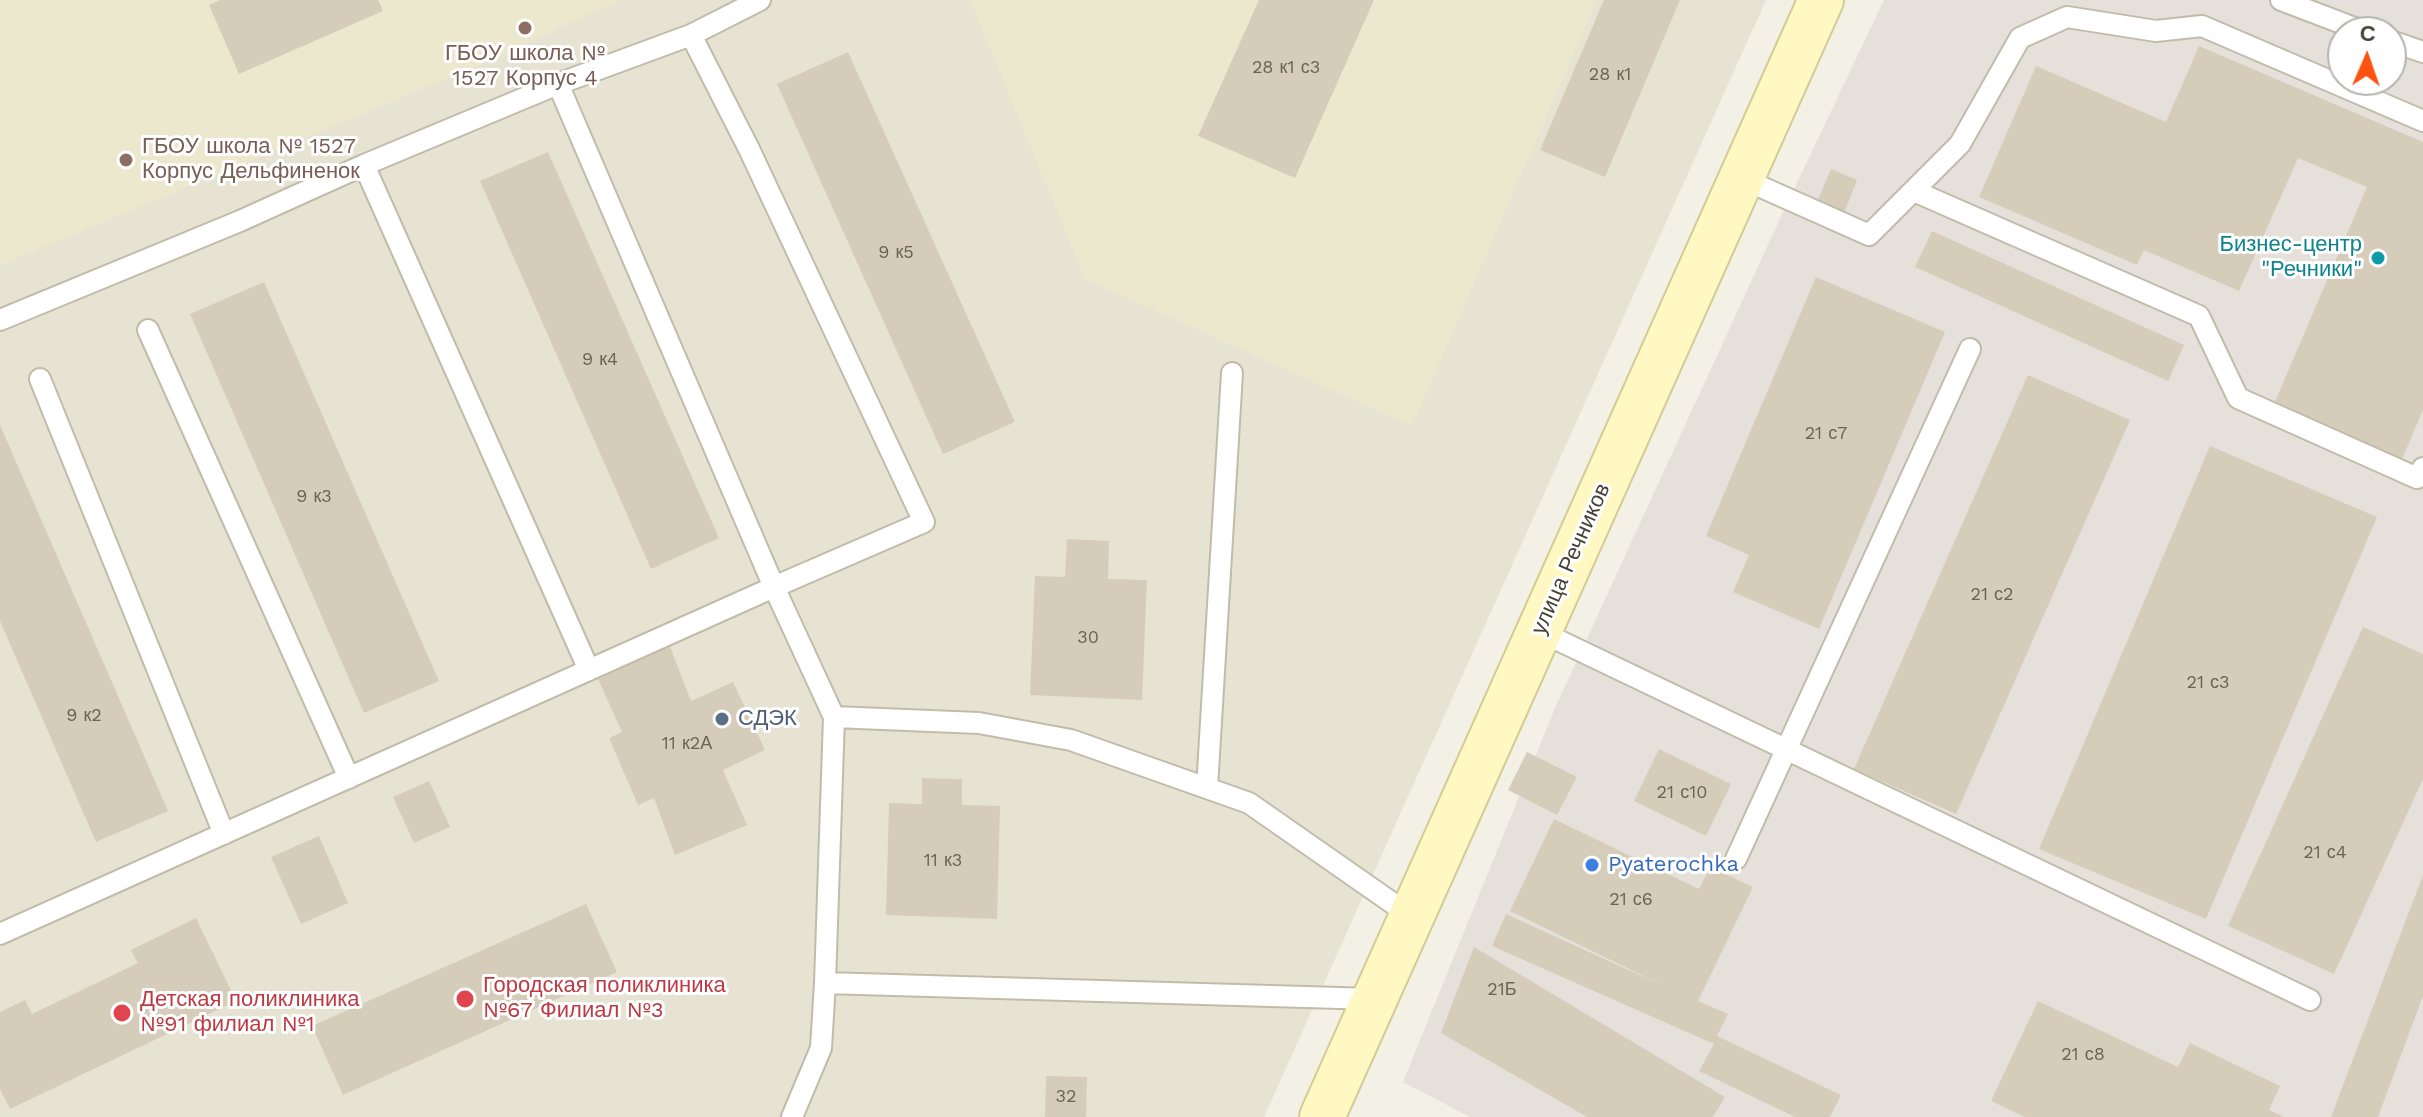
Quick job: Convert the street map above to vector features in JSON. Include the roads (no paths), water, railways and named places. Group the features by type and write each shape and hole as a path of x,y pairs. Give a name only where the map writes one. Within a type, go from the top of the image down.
{"street":[{"name":"улица Речников","path":"1322,1117 1821,0"}],"lane":[{"path":"0,320 558,84 691,35 760,0"},
{"path":"2281,0 2327,18"},
{"path":"1741,178 1869,235 1960,144 2020,38 2067,17 2156,31 2202,26 2423,121"},
{"path":"0,934 924,522 749,149 691,35"},
{"path":"558,84 774,587 834,717 821,1048 792,1117"},
{"path":"364,165 589,670"},
{"path":"1914,191 2199,316 2238,398 2417,478 2423,468"},
{"path":"148,330 349,778"},
{"path":"1736,859 1970,349"},
{"path":"1207,788 1232,373"},
{"path":"40,379 224,834"},
{"path":"1539,631 2310,1000"},
{"path":"834,717 979,723 1071,740 1249,803 1411,916"},
{"path":"825,983 1374,999"}],"place":[{"name":"ГБОУ школа № 1527 Корпус 4","path":"525,28"},
{"name":"ГБОУ школа № 1527 Корпус Дельфиненок","path":"126,160"},
{"name":"Бизнес-центр \"Речники\"","path":"2378,258"},
{"name":"СДЭК","path":"722,719"},
{"name":"Pyaterochka","path":"1592,865"},
{"name":"Городская поликлиника №67 Филиал №3","path":"465,999"},
{"name":"Детская поликлиника №91 филиал №1","path":"122,1013"}]}
